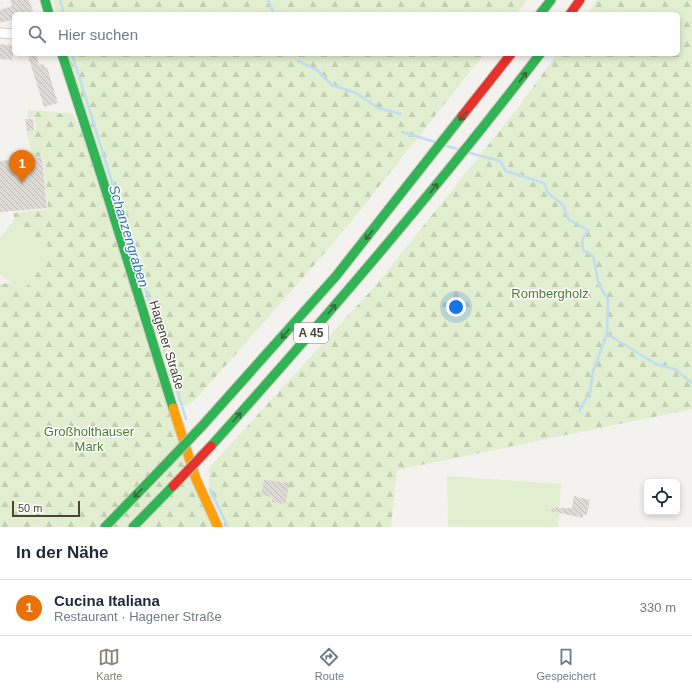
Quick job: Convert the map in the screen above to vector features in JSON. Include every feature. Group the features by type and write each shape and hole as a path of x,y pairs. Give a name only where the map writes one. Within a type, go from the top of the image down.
{"main road":[{"path":"45,0 48,12"},
{"path":"542,12 551,0"},
{"path":"571,12 580,0"},
{"name":"Hagener Straße","path":"63,56 102,178 174,413 196,479 218,527"},
{"name":"A 45","path":"105,527 203,425 336,276 509,56"},
{"name":"A 45","path":"133,527 210,446 313,332 410,219 538,56"}],"street":[{"path":"0,33 12,34"}],"green space":[{"path":"53,0 527,0 518,12 56,12"},
{"name":"Rombergholz","path":"597,0 692,0 692,409 397,470 391,527 225,527 209,492 209,468 376,285 517,109 556,56 680,56 680,12 588,12"},
{"path":"68,56 482,56 350,223 196,399 185,406 178,402 112,190"},
{"name":"Großholthauser Mark","path":"28,110 73,114 102,178 218,527 0,527 0,284 11,283 23,291 54,251 14,220 14,213 48,209 43,156 33,157 27,131 36,130 34,117 28,118"},
{"path":"14,220 54,251 23,291 0,274 0,238"},
{"path":"447,476 561,484 558,527 448,527"}],"building":[{"path":"10,0 29,0 33,12 12,12 12,20 0,23 0,10 12,6"},
{"path":"0,44 12,46 12,60 0,59"},
{"path":"28,56 37,56 39,65 44,64 45,68 47,67 58,103 44,107"},
{"path":"25,119 33,119 34,130 27,131"},
{"path":"42,157 47,208 0,212 0,161"},
{"path":"264,480 289,483 286,504 272,502 273,497 261,495"},
{"path":"574,496 590,500 587,515 583,514 583,518 551,511 552,508 572,508"}],"waterway":[{"name":"Schanzengraben","path":"60,0 63,12"},
{"path":"268,0 273,12"},
{"name":"Schanzengraben","path":"73,56 186,419"},
{"path":"298,61 317,70 332,85 356,93 378,108 401,114"},
{"path":"402,132 435,142"},
{"path":"447,146 458,149"},
{"path":"470,153 500,161 506,171 544,183 548,193 563,205 569,220 588,230 582,240 583,250 593,256 599,285 608,299 607,334 656,364 675,369 692,383"},
{"path":"579,411 590,392 593,371 607,334"},
{"name":"Schanzengraben","path":"210,489 228,527"}],"traffic: fast":[{"path":"45,0 48,12"},
{"path":"542,12 551,0"},
{"path":"63,56 173,408"},
{"path":"211,446 379,253 461,155 538,56"},
{"path":"203,425 336,276 462,116"},
{"path":"165,465 203,425"},
{"path":"105,527 165,465"},
{"path":"133,527 173,486"}],"traffic: slow":[{"path":"173,408 196,479 218,527"}],"traffic: jam":[{"path":"571,12 580,0"},
{"path":"462,116 509,56"},
{"path":"173,486 211,446"}],"place":[{"name":"Cucina Italiana","path":"22,183"}]}
